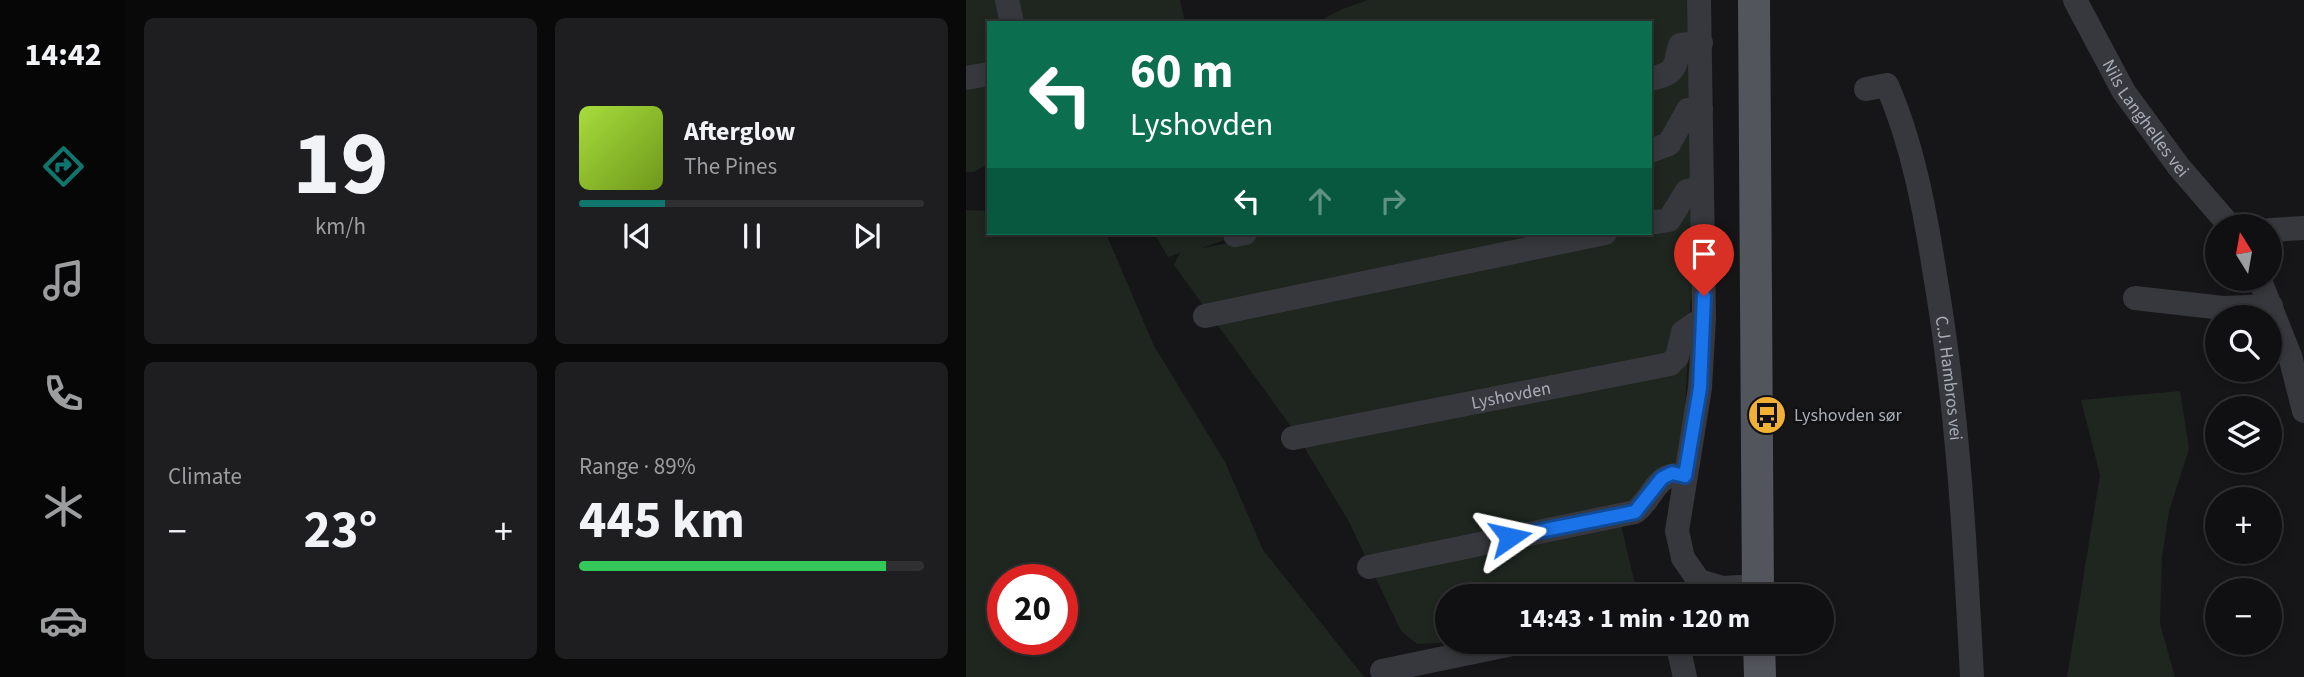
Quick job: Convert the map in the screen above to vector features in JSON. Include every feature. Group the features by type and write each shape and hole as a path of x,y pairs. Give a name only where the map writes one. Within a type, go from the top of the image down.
{"main road":[{"path":"1754,0 1758,584"},
{"path":"1759,654 1759,677"}],"street":[{"path":"1007,0 1012,21"},
{"path":"1692,584 1679,547 1679,508 1700,388 1704,318 1699,0"},
{"name":"Nils Langhelles vei","path":"2075,0 2123,92 2179,167 2220,214"},
{"path":"1652,79 1669,75 1674,68 1680,46 1701,43"},
{"path":"966,79 987,74"},
{"name":"C.J. Hambros vei","path":"1876,87 1903,122 1931,250 1952,377 1972,677"},
{"path":"1652,150 1669,144 1688,110 1701,109"},
{"path":"1652,223 1669,220 1686,191 1701,188"},
{"path":"2282,229 2304,228"},
{"path":"1205,316 1595,235"},
{"path":"2135,298 2205,306"},
{"name":"Lyshovden","path":"1293,438 1670,364 1677,357 1683,332 1704,318"},
{"path":"2282,335 2304,411"},
{"path":"1369,568 1635,512 1662,478 1672,473 1685,476"},
{"path":"1382,671 1464,654"},
{"path":"1679,654 1685,677"}],"shaded area":[{"path":"966,0 997,0 1002,21 987,21 987,67 966,71"},
{"path":"1015,0 1180,0 1185,21 1019,21"},
{"path":"1368,0 1687,0 1693,252 1683,452 1669,482 1620,521 1635,584 1435,584 1435,643 1417,644 1401,631 1348,520 1295,432 1174,265 1180,253 1168,257 1155,235 1221,235 1224,240 1202,248 1233,242 1231,235 1652,235 1652,21 1320,21 1342,9"},
{"path":"987,78 987,165 974,172 966,172 966,83"},
{"path":"966,210 987,211 987,235 1104,235 1108,238 1154,346 1225,462 1263,550 1364,677 966,677"},
{"path":"2180,391 2189,449 2169,511 2162,557 2160,624 2175,677 2067,677 2100,475 2081,400"}],"place":[{"name":"Lyshovden sør","path":"1767,415"}],"route":[{"path":"1510,537 1635,512 1662,478 1672,473 1685,476 1700,388 1704,296"}]}
